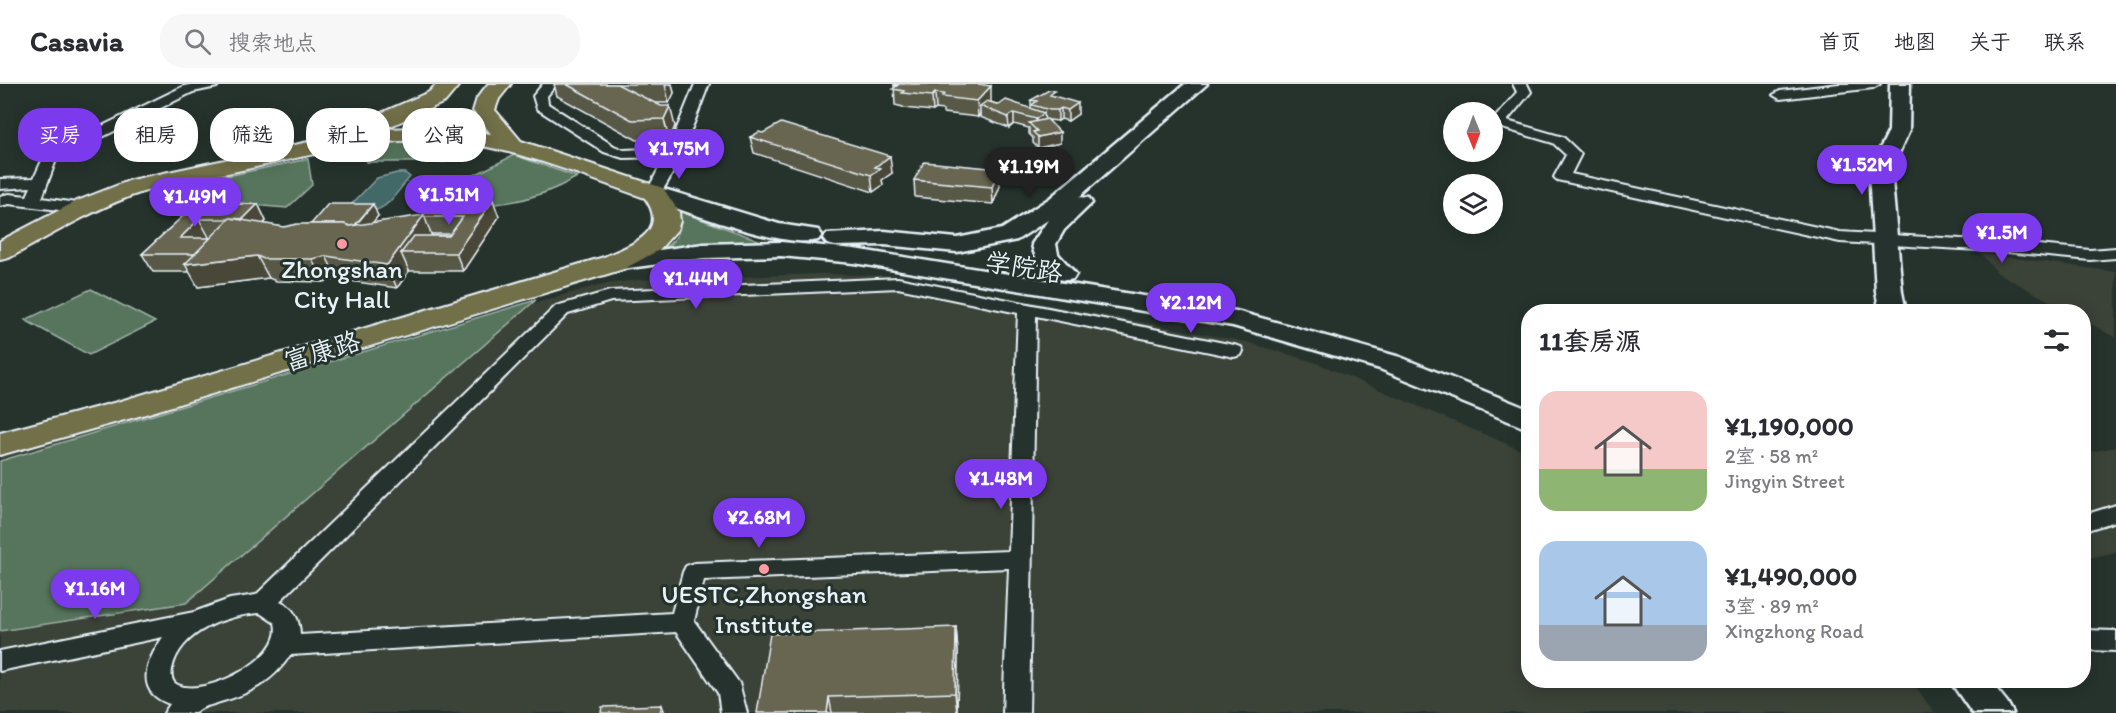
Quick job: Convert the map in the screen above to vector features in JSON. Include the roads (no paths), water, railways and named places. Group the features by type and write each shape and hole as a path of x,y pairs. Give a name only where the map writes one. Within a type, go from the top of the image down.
{"main road":[{"path":"835,238 884,238 957,246 1009,235 1058,203 1197,84"},
{"path":"1064,274 1046,256 1044,244 1055,226 1217,84"},
{"path":"1891,304 1880,170 1899,131 1900,84"},
{"path":"390,122 466,95 484,111 513,146"},
{"name":"学院路","path":"390,136 452,135 513,146 776,231 1064,274 1226,305 1377,346 1426,362 1521,405"},
{"path":"0,252 84,208 139,186 306,149"},
{"name":"富康路","path":"0,444 128,409 614,263 642,249 661,235 668,223 666,211 654,192"},
{"name":"学院路","path":"614,263 704,251 781,249 854,256 1236,319 1390,363 1521,417"},
{"path":"1974,688 1994,713"}],"street":[{"path":"33,201 50,157 189,89 212,84"},
{"path":"550,84 540,96 542,106 609,149 624,154 675,152"},
{"path":"654,192 675,152 702,84"},
{"path":"1520,84 1524,92 1498,123 1558,140 1574,154 1562,177 1840,237 1996,246 2090,255 2116,253"},
{"path":"1780,95 1874,84"},
{"path":"0,184 39,182"},
{"path":"0,201 9,199 33,201 84,208"},
{"path":"262,604 562,310 610,296 898,283 1234,351"},
{"path":"1016,713 1027,309"},
{"path":"2091,521 2116,513"},
{"path":"734,713 730,690 682,622 694,572 1019,559"},
{"path":"262,604 277,608 286,618 289,630 284,646 273,660 247,680 186,705 178,696 165,690 158,679 158,665 172,642 199,620 220,610 242,605 262,604"},
{"path":"0,661 199,620"},
{"path":"284,646 682,622"},
{"path":"2091,640 2116,641"}],"water":[{"path":"405,173 410,177 384,206 370,211 346,210 377,178"}],"place":[{"name":"Zhongshan City Hall","path":"342,244"},
{"name":"UESTC,Zhongshan Institute","path":"764,569"}]}
